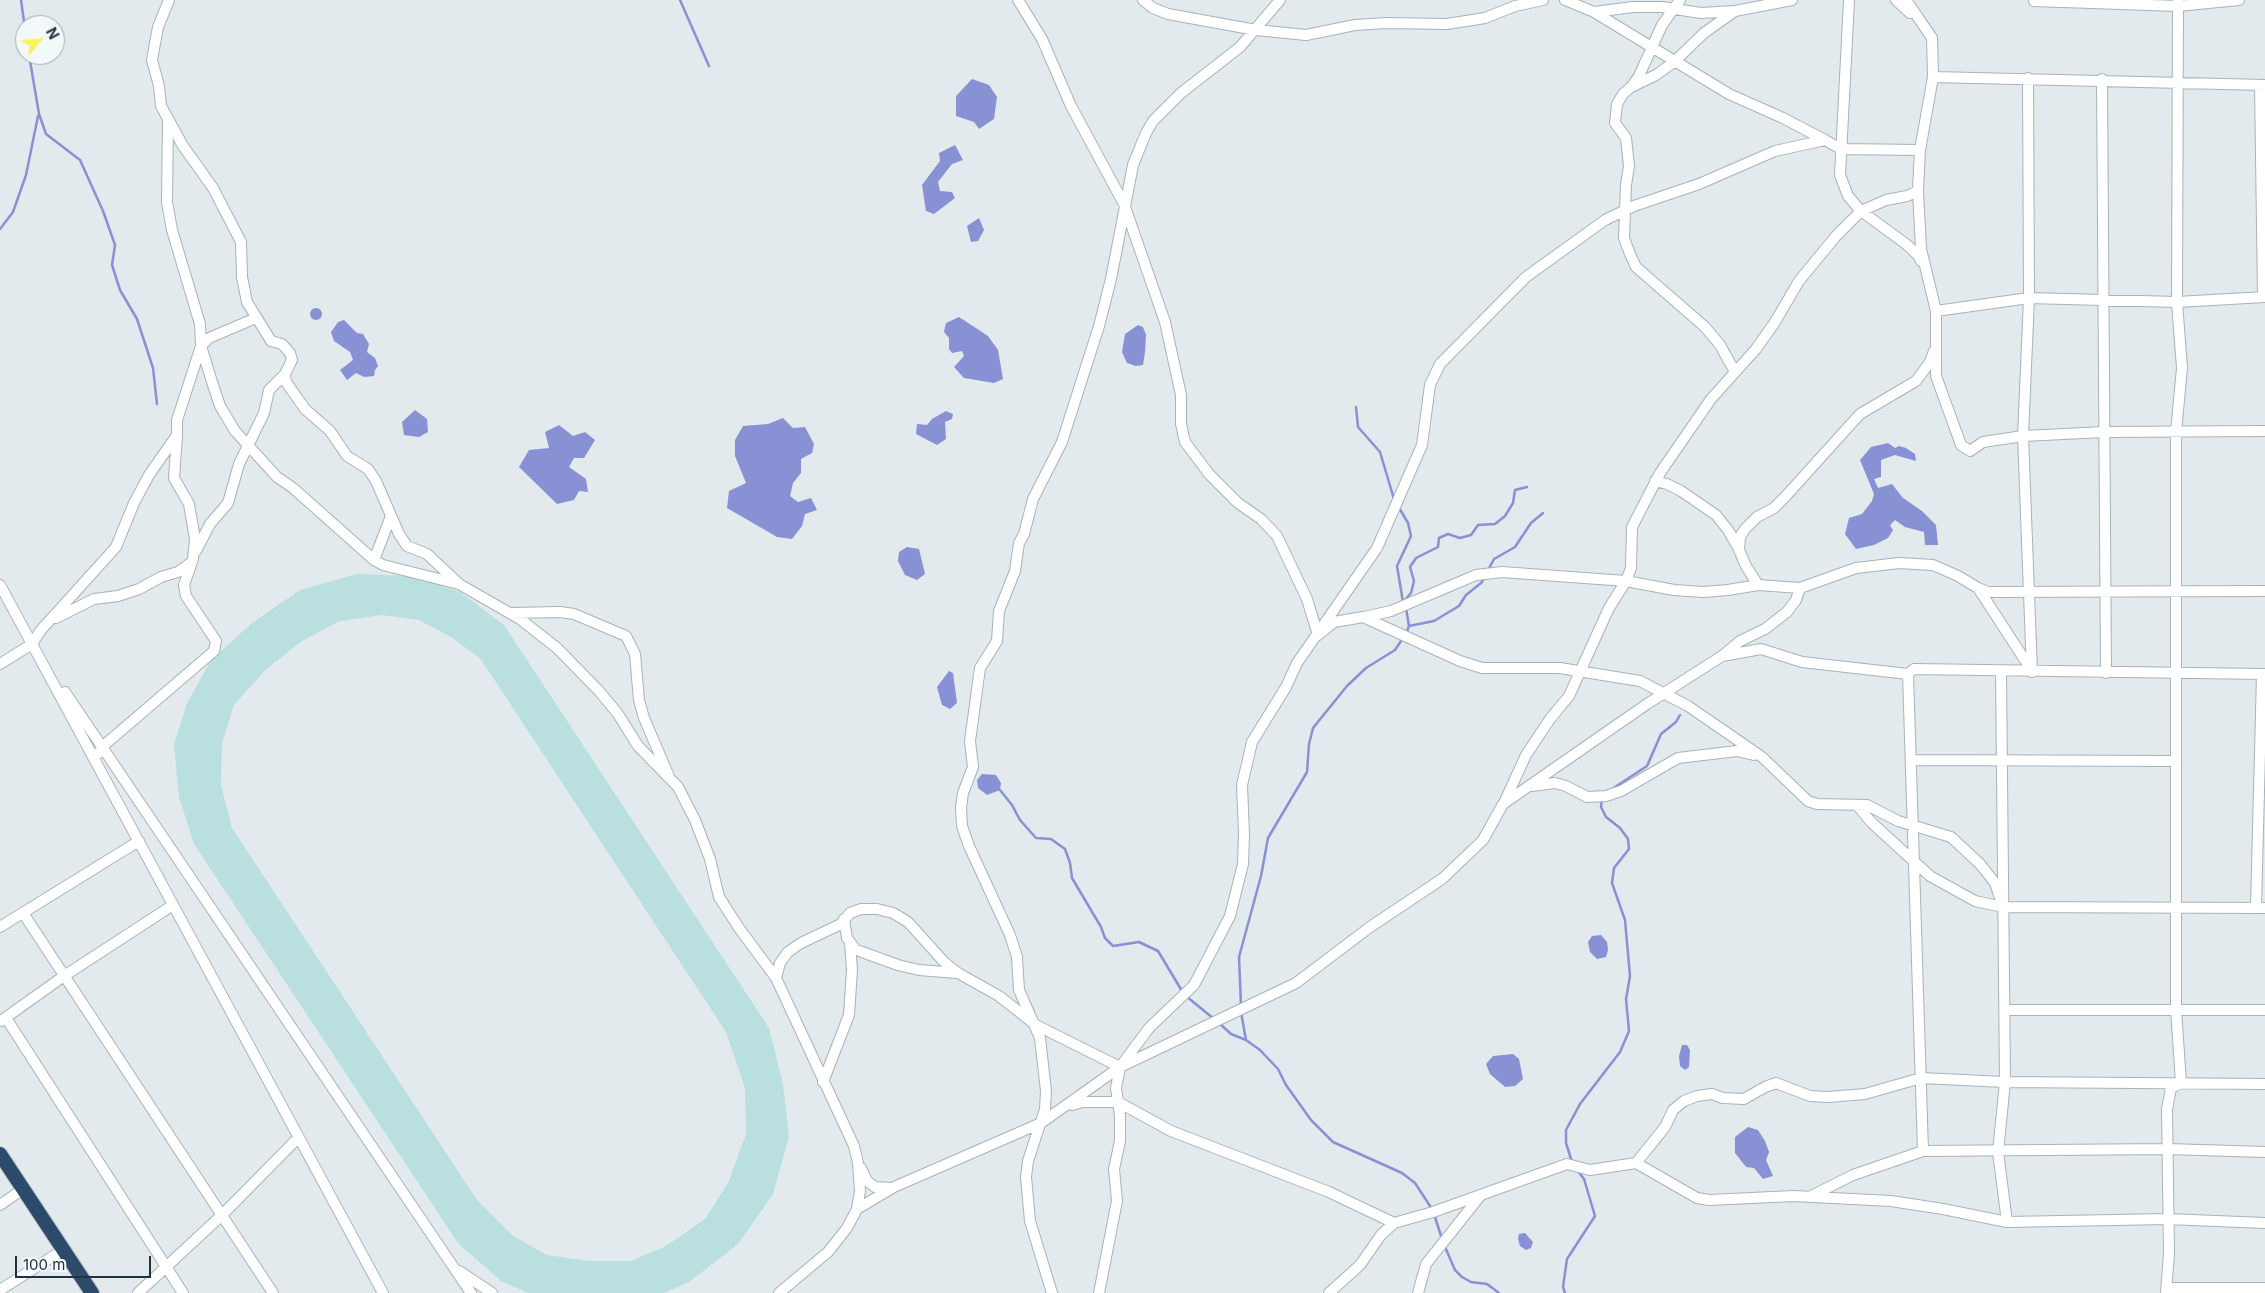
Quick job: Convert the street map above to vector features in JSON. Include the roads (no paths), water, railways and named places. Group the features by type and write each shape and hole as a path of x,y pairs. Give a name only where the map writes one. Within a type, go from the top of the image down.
{"highway":[{"path":"0,1154 92,1293"}],"street":[{"path":"95,760 102,747 214,651 216,641 186,596 184,585 193,559 210,524 228,503 237,472 264,413 270,390 284,374 292,360 290,353 282,344 271,340 247,302 242,277 240,242 213,188 183,146 161,106 159,86 152,60 158,27 169,0"},
{"path":"1018,0 1042,39 1071,106 1124,204 1165,322 1181,396 1181,424 1185,442 1209,474 1238,503 1261,519 1277,536 1307,600 1318,635"},
{"path":"1143,0 1153,8 1168,14 1256,30 1306,35 1378,23 1447,24 1484,18 1515,6 1543,0"},
{"path":"1052,1293 1030,1221 1026,1194 1028,1162 1041,1123 1046,1091 1040,1038 1036,1025 1019,990 1017,957 1010,935 968,846 962,826 961,807 973,767 970,741 980,668 997,641 999,611 1015,571 1019,543 1024,534 1033,499 1062,442 1099,326 1111,279 1133,165 1146,132 1153,121 1182,93 1240,47 1280,0"},
{"path":"1566,0 1594,12 1729,94 1783,118 1841,148 1920,150"},
{"path":"1594,12 1676,4 1701,13 1735,11 1792,0"},
{"path":"1849,0 1840,175 1848,196 1861,211 1918,255 1926,270"},
{"path":"1896,0 1932,38"},
{"path":"1906,0 1932,38 1933,77 1920,150 1918,191 1920,249 1936,310 1936,376 1961,445 1970,451 1984,442 2023,436 2104,432 2265,431"},
{"path":"2034,1 2178,3 2239,0"},
{"path":"2178,3 2177,302 2182,368 2176,432 2176,1010 2181,1083"},
{"path":"1676,4 1662,24 1639,76 1617,104 1616,123 1626,138 1629,166 1624,211 1624,238 1636,267 1705,327 1720,345 1735,372"},
{"path":"1631,87 1656,76 1674,62 1704,32 1735,11"},
{"path":"1933,77 2262,85 2264,297 2177,302 2103,298 2030,298 1936,310"},
{"path":"2028,78 2030,298 2023,436 2032,672"},
{"path":"2102,80 2106,672"},
{"path":"168,119 166,202 172,230 200,324 202,346 220,406 248,447 277,477 293,488 374,560 383,566 459,584"},
{"path":"1099,1293 1117,1201 1114,1169 1120,1141 1116,1088 1120,1067 1149,1028 1194,985 1230,916 1243,864 1242,785 1250,749 1297,663 1377,548 1397,504 1409,470 1422,446 1430,385 1440,364 1526,277 1581,236 1624,211 1699,184 1775,152 1826,140"},
{"path":"857,1210 894,1188 1041,1123 1120,1067 1296,983 1370,927 1442,879 1482,840 1503,804 1526,755 1550,719 1569,696 1609,608 1626,581 1631,568 1632,527 1655,482 1711,398 1770,329 1821,252 1861,211 1886,200 1907,196 1918,191"},
{"path":"48,622 94,599 118,596 178,572 193,559 194,525 189,504 174,478 177,420 202,346 209,338 256,318"},
{"path":"1740,550 1740,537 1744,528 1757,516 1774,508 1860,414 1916,381 1930,362 1936,345"},
{"path":"284,374 292,392 305,409 330,431 347,456 368,469 376,480 406,546 427,554 459,584 511,613 557,648 574,664 618,714 638,746 678,787 695,820 710,859 719,897 776,978 854,1146 858,1163 860,1191 857,1210 847,1228 828,1252 779,1293"},
{"path":"0,664 32,644 48,622 116,547 134,503 149,475 177,435"},
{"path":"1655,482 1668,484 1716,514 1740,550 1746,566 1758,585"},
{"path":"374,560 391,516"},
{"path":"1318,635 1334,622 1398,608 1476,576 1494,573 1626,581 1674,590 1703,592 1758,585 1800,588 1856,568 1899,563 1932,566 1958,576 1988,592 2265,591"},
{"path":"0,585 382,1293"},
{"path":"1503,804 1664,692 1722,656 1740,641 1765,629 1787,612 1796,600 1800,588"},
{"path":"1978,588 2032,672"},
{"path":"511,613 560,612 574,614 626,636 636,654 638,700 669,777"},
{"path":"1363,617 1460,661 1482,668 1520,666 1582,670 1640,681 1664,692 1762,757 1808,801 1817,804 1867,805 1914,827 1951,837 1963,845 1995,883 2002,907"},
{"path":"32,644 471,1293"},
{"path":"1722,656 1761,650 1802,662 1908,674 1914,669 2001,672 2263,674 2260,908 2002,907 1974,900 1930,876 1876,826 1857,805"},
{"path":"2001,672 2005,1082 1998,1152 2007,1222"},
{"path":"1908,674 1923,1151"},
{"path":"1530,786 1555,783 1566,786 1587,797 1606,796 1621,791 1678,758 1737,751 1762,757"},
{"path":"1911,760 2176,761"},
{"path":"0,928 138,841"},
{"path":"173,906 64,976 3,1020 182,1293"},
{"path":"776,978 780,963 788,952 801,942 830,931 850,913 861,909 877,909 893,913 908,922 945,963 958,973 999,996 1036,1025 1120,1067"},
{"path":"23,913 273,1293"},
{"path":"823,1082 826,1070 849,1015 852,970 850,944 844,929 844,920"},
{"path":"850,944 862,952 898,966 958,973"},
{"path":"2004,1010 2265,1010"},
{"path":"1636,1163 1665,1127 1673,1110 1684,1101 1697,1096 1712,1094 1723,1098 1744,1099 1765,1086 1776,1084 1810,1096 1865,1094 1921,1078 2005,1082 2265,1084"},
{"path":"2181,1083 2171,1088 2167,1109 2166,1290 2231,1291 2265,1288"},
{"path":"1064,1107 1083,1102 1118,1102 1171,1131 1329,1192 1394,1222"},
{"path":"138,1293 222,1215 298,1138"},
{"path":"1809,1197 1853,1176 1923,1151 1998,1152 2168,1149 2265,1152"},
{"path":"858,1163 866,1181 875,1187 883,1189 894,1188"},
{"path":"1329,1293 1360,1265 1381,1235 1394,1222 1434,1212 1567,1164 1590,1170 1636,1163 1697,1198 1709,1200 1809,1197 1891,1201 2007,1222 2167,1219 2265,1222"},
{"path":"0,1205 24,1189"},
{"path":"1418,1293 1426,1264 1482,1194"},
{"path":"0,1290 63,1250"},
{"path":"454,1268 492,1293"}],"water":[{"path":"972,79 989,85 997,97 994,119 979,129 974,122 956,116 956,96"},
{"path":"955,145 963,160 952,164 938,182 940,191 952,192 955,198 934,214 926,211 922,185 940,161 939,153"},
{"path":"979,218 984,230 978,241 971,242 967,226"},
{"path":"318,308 321,309 321,319 314,320 311,319 310,312 311,309"},
{"path":"959,317 988,336 998,350 1003,379 994,383 964,378 954,367 964,356 962,351 952,353 949,349 949,338 944,332 946,323"},
{"path":"344,320 357,333 363,334 369,344 367,352 375,358 378,366 374,376 364,377 356,373 347,380 340,370 353,360 350,352 334,341 331,332 338,322"},
{"path":"1138,325 1143,327 1146,335 1143,365 1136,366 1127,363 1122,352 1125,334"},
{"path":"415,410 427,419 428,432 419,437 404,435 402,422"},
{"path":"946,411 953,414 952,419 945,422 946,439 937,445 916,434 917,424 927,425 932,419"},
{"path":"783,418 793,428 805,427 814,444 812,453 801,459 801,473 793,483 790,496 798,502 811,498 817,510 805,514 802,526 792,539 777,537 727,508 729,491 746,483 735,456 735,440 743,426 768,424"},
{"path":"559,425 573,436 585,432 595,440 584,458 574,458 569,467 586,479 588,492 579,491 574,500 557,504 519,467 529,450 549,448 545,432"},
{"path":"1888,443 1895,448 1899,446 1906,448 1915,454 1916,461 1895,455 1881,460 1881,477 1874,479 1878,488 1892,484 1903,498 1922,511 1936,525 1938,545 1925,545 1924,532 1905,527 1895,520 1890,525 1893,530 1888,538 1874,545 1856,549 1845,534 1849,518 1862,514 1872,501 1874,494 1860,460 1871,447"},
{"path":"907,547 919,549 925,574 917,580 905,575 898,561 899,552"},
{"path":"949,671 953,673 957,703 950,709 942,705 937,687"},
{"path":"982,774 996,775 1001,783 1000,790 987,795 978,788 977,780"},
{"path":"1601,935 1607,942 1608,950 1606,957 1597,959 1590,952 1588,942 1592,936"},
{"path":"1682,1045 1687,1045 1690,1050 1689,1067 1685,1070 1680,1066 1679,1056"},
{"path":"1513,1054 1519,1059 1523,1079 1515,1086 1505,1087 1490,1074 1486,1064 1493,1056"},
{"path":"1748,1127 1758,1130 1765,1141 1769,1152 1766,1160 1773,1176 1763,1179 1754,1168 1746,1167 1735,1153 1735,1137"},
{"path":"1525,1233 1533,1242 1531,1248 1526,1250 1520,1246 1518,1239 1519,1234"}],"waterway":[{"path":"21,0 23,15"},
{"path":"680,0 709,66"},
{"path":"31,65 39,114 46,134 80,160 103,211 115,245 112,265 120,290 137,319 153,368 157,404"},
{"path":"0,229 13,212 26,175 38,116"},
{"path":"1356,407 1358,427 1380,452 1394,499"},
{"path":"1404,601 1411,593 1414,581 1410,567 1416,558 1438,547 1439,538 1448,534 1460,538 1471,535 1478,525 1495,524 1505,516 1513,503 1515,490 1527,487"},
{"path":"1398,506 1408,523 1411,536 1397,566 1403,602"},
{"path":"1487,572 1494,559 1515,547 1531,523 1543,513"},
{"path":"1409,626 1434,621 1459,606 1466,595 1481,583 1485,577"},
{"path":"1406,608 1409,626 1406,634"},
{"path":"1241,1006 1239,957 1261,876 1268,838 1307,772 1309,744 1313,728 1347,686 1366,668 1395,650 1403,638"},
{"path":"1609,791 1647,766 1661,734 1676,722 1680,715"},
{"path":"1000,790 1012,805 1020,820 1036,838 1051,839 1065,849 1070,863 1072,878 1101,927 1105,938 1113,946 1139,942 1158,951 1182,991"},
{"path":"1572,1162 1566,1143 1566,1130 1580,1104 1620,1052 1629,1031 1626,999 1630,976 1625,920 1612,883 1614,868 1629,849 1628,839 1620,828 1606,817 1601,807 1602,798"},
{"path":"1186,996 1214,1019"},
{"path":"1241,1012 1246,1040 1260,1050 1278,1069 1286,1085 1311,1120 1333,1142 1402,1173 1415,1183 1432,1209"},
{"path":"1218,1022 1231,1034 1246,1040"},
{"path":"1565,1293 1563,1287 1567,1259 1595,1216 1584,1179 1577,1170"},
{"path":"1434,1214 1442,1239"},
{"path":"1445,1247 1455,1270 1462,1277 1471,1282 1487,1284 1499,1293"}]}
